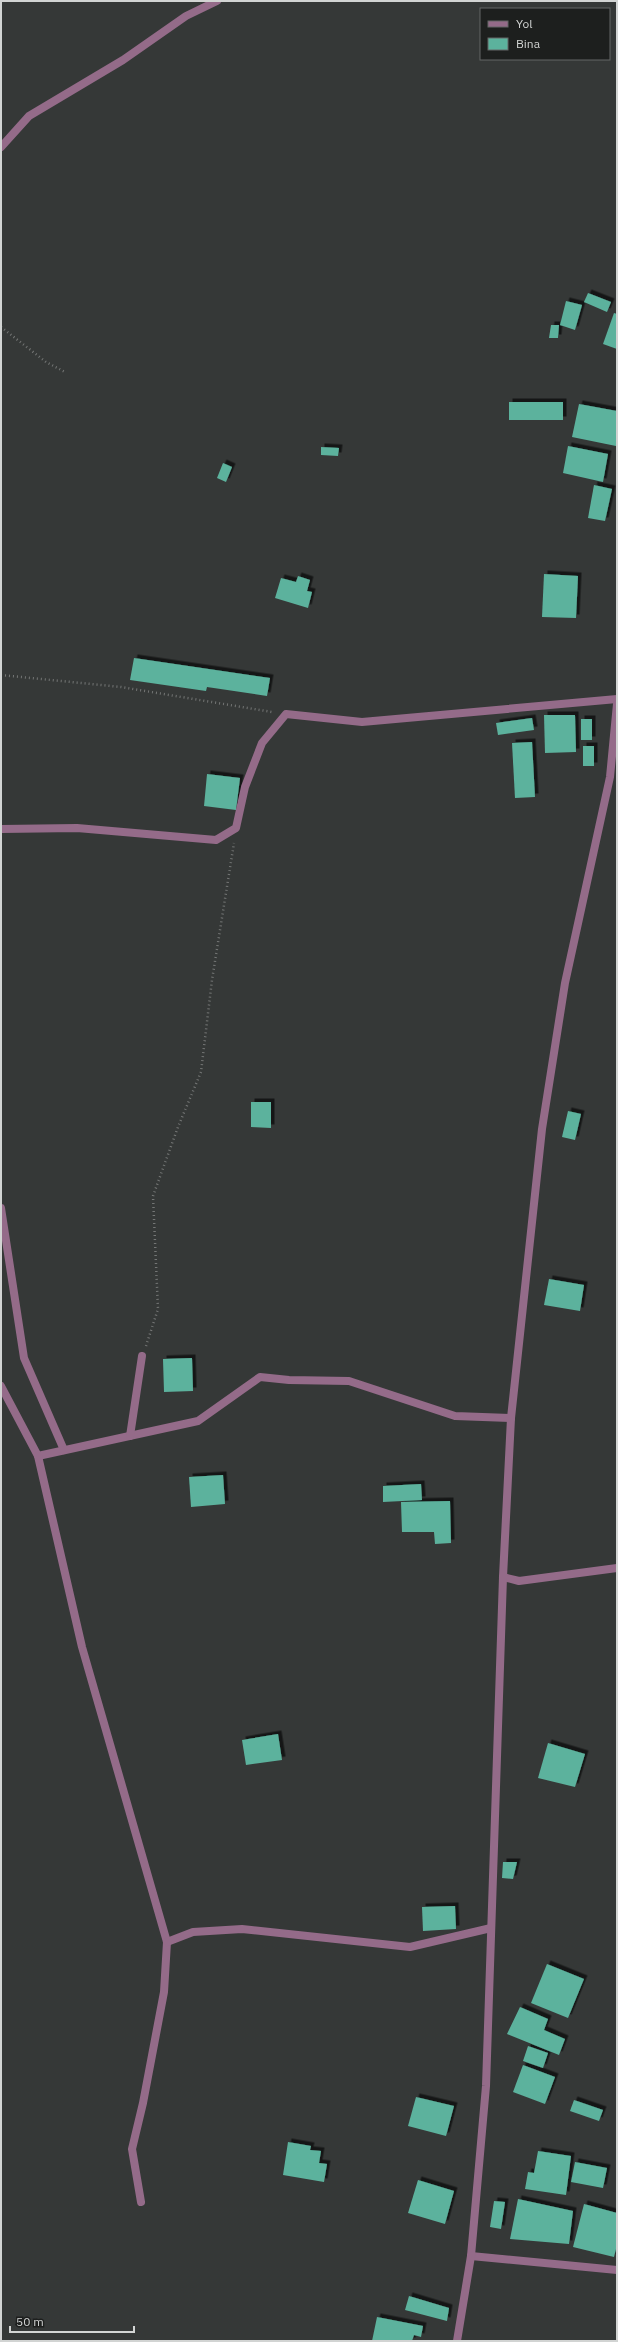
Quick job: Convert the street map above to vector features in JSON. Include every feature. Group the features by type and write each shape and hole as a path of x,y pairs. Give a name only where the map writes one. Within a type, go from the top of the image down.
{"street":[{"path":"1,147 29,116 123,60 186,16 217,1"},
{"path":"1,829 77,828 216,840 236,828 245,787 262,743 286,714 362,722 617,699"},
{"path":"456,2341 471,2256 486,2086 503,1577 511,1418 542,1128 565,983 610,777 617,704"},
{"path":"1,1208 24,1358 64,1450"},
{"path":"130,1436 142,1356"},
{"path":"38,1456 198,1421 260,1377 289,1380 349,1381 455,1416 511,1418"},
{"path":"1,1386 38,1456 82,1647 167,1942 164,1992 143,2103 132,2149 141,2202"},
{"path":"503,1577 520,1581 617,1568"},
{"path":"167,1942 193,1932 242,1929 410,1947 491,1928"},
{"path":"471,2256 617,2270"}],"path":[{"path":"1,327 46,362 65,372"},
{"path":"1,675 121,686 286,714"},
{"path":"142,1356 158,1310 153,1196 201,1072 212,980 236,828"}],"building":[{"path":"588,293 611,302 607,312 584,302"},
{"path":"566,301 582,305 575,330 560,325"},
{"path":"614,313 617,314 617,349 603,344"},
{"path":"551,325 559,325 558,338 549,338"},
{"path":"509,402 563,402 563,420 509,420"},
{"path":"579,404 617,411 616,446 572,437"},
{"path":"568,446 608,454 603,482 563,473"},
{"path":"321,447 339,448 338,456 321,455"},
{"path":"223,463 232,467 226,482 217,478"},
{"path":"594,485 612,489 605,521 588,518"},
{"path":"544,574 578,576 576,618 542,617"},
{"path":"298,576 310,580 307,591 312,592 308,608 275,598 281,578 296,582"},
{"path":"134,658 270,678 267,696 207,687 206,691 130,680"},
{"path":"544,715 575,715 576,752 545,753"},
{"path":"532,718 534,730 498,735 496,723"},
{"path":"581,719 592,719 592,740 581,740"},
{"path":"532,742 535,797 515,798 512,743"},
{"path":"583,746 594,746 594,766 583,766"},
{"path":"207,774 240,778 236,810 204,806"},
{"path":"251,1102 271,1102 271,1128 251,1127"},
{"path":"568,1111 581,1114 575,1140 562,1137"},
{"path":"549,1279 584,1285 580,1311 544,1305"},
{"path":"192,1358 193,1391 164,1392 163,1359"},
{"path":"223,1475 225,1504 191,1507 189,1477"},
{"path":"421,1484 422,1500 383,1502 383,1486"},
{"path":"450,1501 451,1543 435,1544 434,1532 402,1532 401,1502"},
{"path":"278,1734 282,1760 246,1765 242,1740"},
{"path":"548,1743 585,1754 575,1787 538,1778"},
{"path":"503,1862 517,1862 513,1879 502,1878"},
{"path":"455,1906 456,1929 423,1931 422,1907"},
{"path":"547,1964 584,1979 568,2018 531,2003"},
{"path":"520,2007 548,2019 544,2030 565,2039 559,2055 507,2034"},
{"path":"528,2046 548,2053 543,2068 523,2061"},
{"path":"523,2065 555,2077 545,2104 513,2092"},
{"path":"416,2097 454,2106 446,2136 408,2126"},
{"path":"574,2100 603,2110 599,2121 570,2111"},
{"path":"288,2142 311,2146 310,2150 321,2151 319,2163 327,2164 324,2182 283,2175"},
{"path":"538,2151 571,2156 566,2195 525,2189 528,2172 534,2173"},
{"path":"575,2162 607,2168 603,2188 571,2182"},
{"path":"418,2180 454,2191 445,2224 408,2213"},
{"path":"518,2199 573,2211 569,2244 510,2239"},
{"path":"494,2201 505,2202 501,2229 490,2227"},
{"path":"584,2204 617,2213 617,2245 614,2257 573,2247"},
{"path":"409,2296 449,2308 447,2321 405,2310"},
{"path":"377,2317 423,2326 421,2337 414,2335 412,2341 372,2341"}]}
